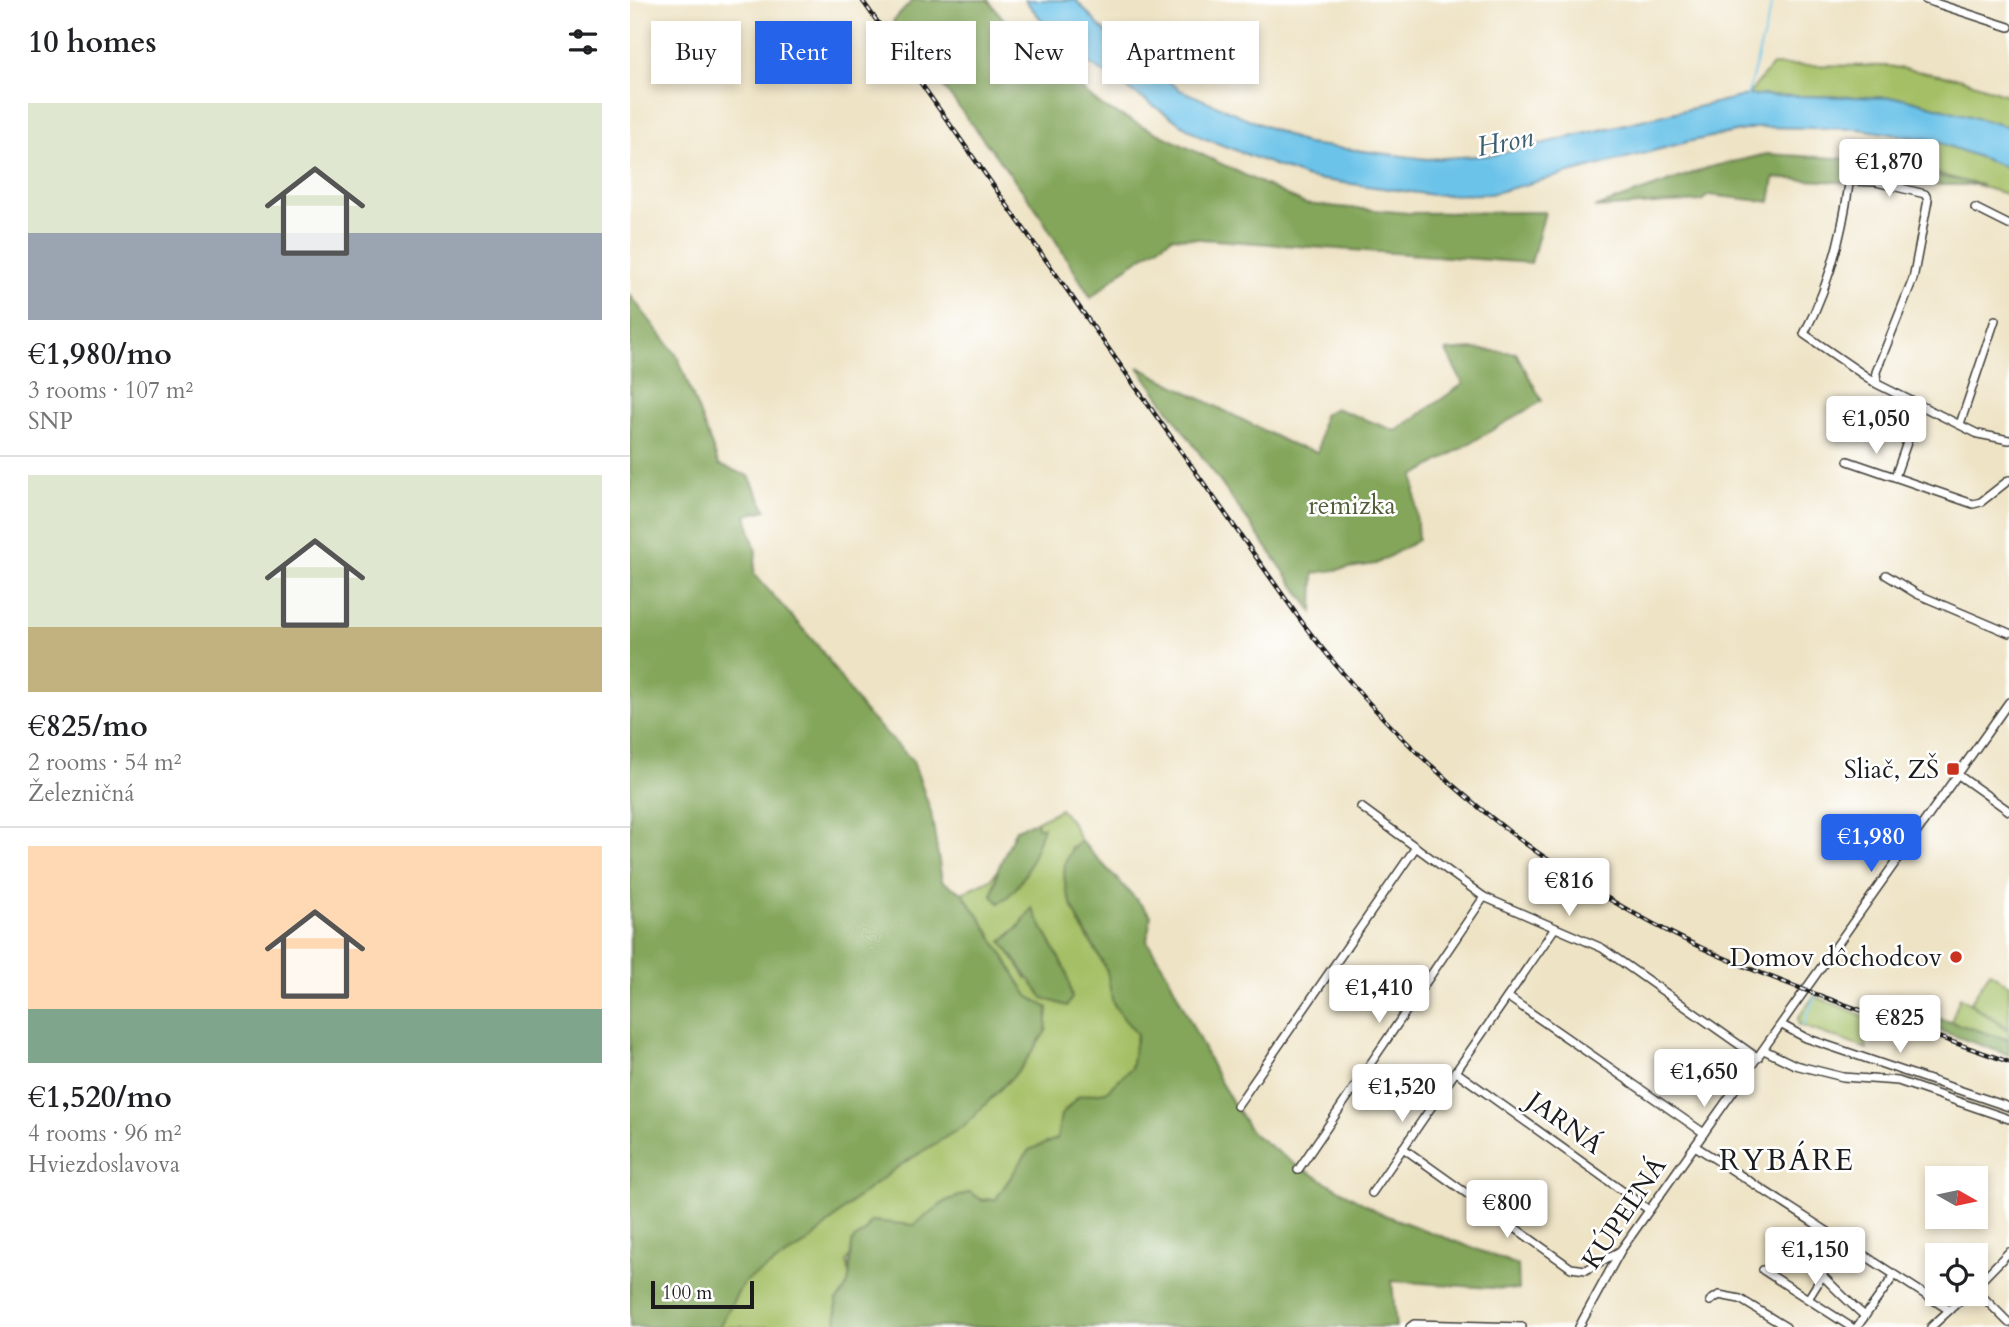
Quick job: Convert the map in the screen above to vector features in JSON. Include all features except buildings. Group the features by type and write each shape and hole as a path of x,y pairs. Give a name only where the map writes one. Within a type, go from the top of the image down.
{"street":[{"path":"1926,0 2009,27"},
{"path":"1877,384 1876,372 1903,311 1920,248 1928,200 1925,194 1858,180 1849,184 1840,240 1831,270 1804,334 1877,384 1986,437 2009,440"},
{"path":"1975,208 2009,225"},
{"path":"1920,248 1929,250"},
{"path":"1960,424 1996,320"},
{"path":"1895,477 1920,405"},
{"path":"1848,461 1976,504 2009,480"},
{"path":"1886,575 1917,594 2009,633"},
{"name":"KÚPEĽNÁ","path":"1579,1327 1621,1250 1808,990 2009,702"},
{"path":"1957,774 2009,811"},
{"path":"1362,807 1484,897 1614,956 1758,1058"},
{"path":"1237,1106 1416,847"},
{"path":"1298,1170 1484,897"},
{"path":"1372,1193 1555,928"},
{"path":"1508,997 1704,1133"},
{"path":"1782,1025 1813,1040 2009,1107"},
{"path":"1764,1050 1795,1065 1843,1077 1898,1082 2009,1119"},
{"name":"JARNÁ","path":"1455,1071 1649,1210"},
{"path":"1695,1146 1949,1310"},
{"path":"1403,1148 1571,1268 1586,1270 1621,1250"},
{"path":"1790,1249 1823,1275 1831,1287 1865,1316"},
{"path":"1988,1275 2009,1252"},
{"path":"1763,1270 1851,1327"},
{"path":"1808,1299 1823,1275"},
{"path":"1857,1327 1894,1276"},
{"path":"1710,1301 1719,1294 1734,1296 1786,1327"},
{"path":"1988,1301 2009,1323"},
{"path":"1931,1327 1953,1306"},
{"path":"1410,1327 1413,1324 1522,1327"}],"green space":[{"path":"913,0 988,0 1005,21 990,21 990,84 1075,84 1103,107 1305,204 1408,213 1545,212 1531,263 1173,237 1124,269 1091,298 1035,207 941,84 976,84 976,21 893,21"},
{"path":"1772,65 1888,66 1962,79 2009,96 2009,127 1903,98 1748,95"},
{"path":"1935,141 2009,168 2009,195 1923,169"},
{"path":"1767,154 1852,159 1983,185 1888,185 1774,178 1770,202 1709,195 1701,201 1594,208 1710,167"},
{"path":"630,295 678,357 719,465 749,476 766,510 746,515 756,552 754,574 819,647 863,710 913,761 931,812 942,881 962,893 1028,996 1048,1008 1046,1031 1021,1068 965,1125 899,1166 854,1200 810,1241 743,1283 719,1327 630,1327"},
{"name":"remizka","path":"1473,349 1516,353 1542,401 1414,476 1418,540 1376,564 1314,573 1313,612 1138,367 1294,446 1318,452 1323,415 1335,408 1396,431 1463,384 1446,351"},
{"path":"1060,809 1071,821 1081,841 1070,848 1079,924 1107,969 1113,1003 1137,1034 1131,1068 1106,1092 1079,1096 1061,1115 1057,1139 1029,1150 996,1199 946,1201 914,1226 871,1221 847,1262 847,1288 836,1301 837,1327 719,1327 743,1283 810,1241 854,1200 899,1166 965,1125 1048,1008 1028,996 962,893 991,879 998,869 992,896 1042,827 1037,828 1036,822","holes":["1032,908 1026,978 1002,941 1020,925"]},
{"path":"1036,822 1037,827 1043,827 1032,860 1016,888 999,903 992,896 998,869 1016,829"},
{"path":"1081,841 1151,915 1147,941 1167,973 1219,1080 1251,1132 1293,1163 1382,1214 1518,1265 1519,1290 1392,1281 1396,1327 837,1327 836,1301 849,1280 853,1240 865,1232 871,1221 914,1225 946,1201 970,1192 983,1201 996,1199 1029,1150 1057,1139 1061,1115 1079,1096 1106,1092 1131,1068 1137,1034 1114,1004 1107,971 1079,921 1065,885 1064,869 1069,854"},
{"path":"1032,908 1067,973 1072,998 1067,1006 1043,998 1002,942 1020,926"},
{"path":"1990,972 2009,985 2009,1028 1970,1003"},
{"path":"1814,996 1874,1020 1879,1027 1869,1030 1865,1039 1867,1049 1799,1025 1798,1018"},
{"path":"1960,997 2009,1031 2009,1040 1951,1022"},
{"path":"1876,999 2009,1040 2009,1055 1872,1007"}],"water":[{"path":"1025,0 1076,0 1102,29 1102,72 1088,62 1088,21 1042,21"},
{"path":"1121,84 1172,84 1180,90 1307,144 1427,159 1494,155 1748,95 1903,98 2009,127 2009,168 1935,141 1859,129 1759,127 1687,142 1490,194 1433,195 1308,178 1201,137"}],"waterway":[{"path":"1747,97 1773,0"},
{"path":"1803,1026 1815,996"}],"railway":[{"path":"862,0 1304,625 1345,676 1434,769 1534,850 1644,919 1702,948 1777,980 2009,1062"}],"place":[{"name":"Sliač, ZŠ","path":"1953,769"},
{"name":"Domov dôchodcov","path":"1956,957"}],"district":[{"name":"RYBÁRE","path":"1787,1160"}],"water label":[{"name":"Hron","path":"1505,142"}]}
